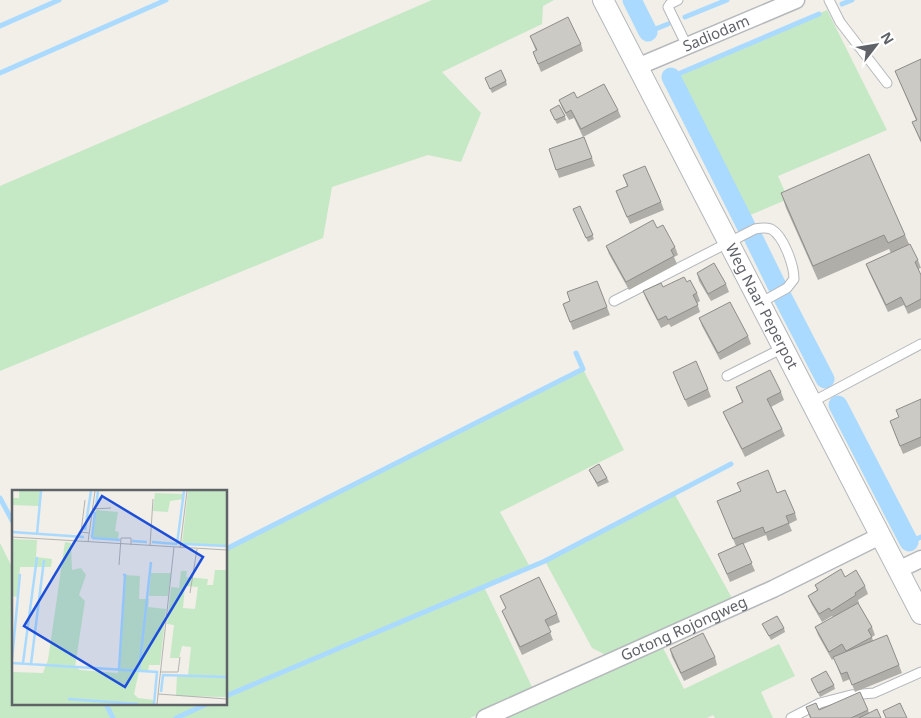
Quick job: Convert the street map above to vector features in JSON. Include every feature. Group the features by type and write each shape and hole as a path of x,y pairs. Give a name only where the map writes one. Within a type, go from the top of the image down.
{"street":[{"name":"Weg Naar Peperpot","path":"603,0 921,614"},
{"name":"Sadiodam","path":"637,67 796,0"},
{"name":"Gotong Rojongweg","path":"485,718 773,589 880,536"},
{"path":"898,570 921,559"}],"lane":[{"path":"678,0 668,7 687,46"},
{"path":"829,0 840,22 887,83"},
{"path":"614,301 762,227 770,229 780,238 790,257 794,269 794,280 787,288 760,303"},
{"path":"812,402 921,344"},
{"path":"727,376 784,348"},
{"path":"790,718 820,703 851,695 874,693 921,672"}],"green space":[{"path":"432,0 554,0 543,6 542,24 442,72 481,113 461,162 428,155 332,187 323,238 0,371 0,186"},
{"path":"827,10 887,130 778,176 788,199 743,218 674,76"},
{"path":"583,369 624,450 500,512 530,567 484,587 533,689 470,718 0,718 0,543 12,567 12,706 228,706 228,548"},
{"path":"674,493 733,600 606,655 592,648 545,561"},
{"path":"779,644 795,676 761,692 773,718 715,718 713,715 707,718 498,718 662,646 684,689"}],"building":[{"path":"568,17 581,44 538,64 533,52 537,50 530,36"},
{"path":"921,59 921,141 912,122 917,120 895,71"},
{"path":"501,70 506,81 490,89 485,78"},
{"path":"604,84 618,110 581,129 571,110 566,113 559,100 574,92 577,98"},
{"path":"559,105 565,116 555,120 550,110"},
{"path":"584,137 592,158 556,170 549,149"},
{"path":"869,154 905,235 888,243 884,235 813,266 781,193"},
{"path":"645,166 661,202 627,217 616,191 628,186 623,175"},
{"path":"580,206 593,235 586,238 573,209"},
{"path":"653,220 657,228 663,225 675,247 671,250 674,256 626,282 606,246"},
{"path":"910,244 918,260 915,262 921,275 921,299 906,307 901,297 886,305 866,264"},
{"path":"714,263 726,284 708,294 697,273"},
{"path":"684,277 687,282 690,280 697,293 693,295 698,305 668,320 666,316 658,320 643,291 661,283 663,287"},
{"path":"597,281 607,307 570,322 563,304 570,301 567,292"},
{"path":"730,302 748,336 718,353 699,318"},
{"path":"696,361 708,389 685,400 673,372"},
{"path":"770,370 781,392 767,399 782,429 742,449 723,412 743,402 736,387"},
{"path":"921,399 921,437 900,446 890,421 899,417 896,410"},
{"path":"599,464 607,478 597,483 589,470"},
{"path":"768,470 777,493 785,490 795,513 786,516 789,523 765,533 763,527 733,539 717,501 741,491 737,483"},
{"path":"743,543 752,563 727,574 718,554"},
{"path":"841,569 845,577 856,570 865,586 855,593 856,595 831,611 829,608 819,614 808,596 818,590 815,585"},
{"path":"539,577 557,614 545,620 551,632 520,647 502,611 506,608 500,596"},
{"path":"858,603 872,627 868,630 872,637 846,651 842,644 829,652 815,627"},
{"path":"777,616 784,628 769,636 762,624"},
{"path":"703,633 715,657 681,673 670,649"},
{"path":"887,635 899,665 852,685 847,672 841,674 833,657"},
{"path":"826,671 834,685 818,693 811,679"},
{"path":"860,692 868,710 851,718 811,718 806,707 816,703 819,710"},
{"path":"900,703 907,718 886,718 883,711"},
{"path":"877,709 881,718 859,718"}],"waterway":[{"path":"0,26 59,0"},
{"path":"0,73 166,0"},
{"path":"632,0 648,32"},
{"path":"685,17 727,0"},
{"path":"842,4 852,0"},
{"path":"671,77 819,14"},
{"path":"648,32 668,24"},
{"path":"671,77 747,228"},
{"path":"752,235 778,288"},
{"path":"782,296 825,379"},
{"path":"228,548 583,369 576,353"},
{"path":"838,405 909,542"},
{"path":"228,695 545,561 731,464"},
{"path":"0,498 12,520"},
{"path":"909,542 921,537"},
{"path":"107,706 113,718"},
{"path":"176,718 203,706"}]}
